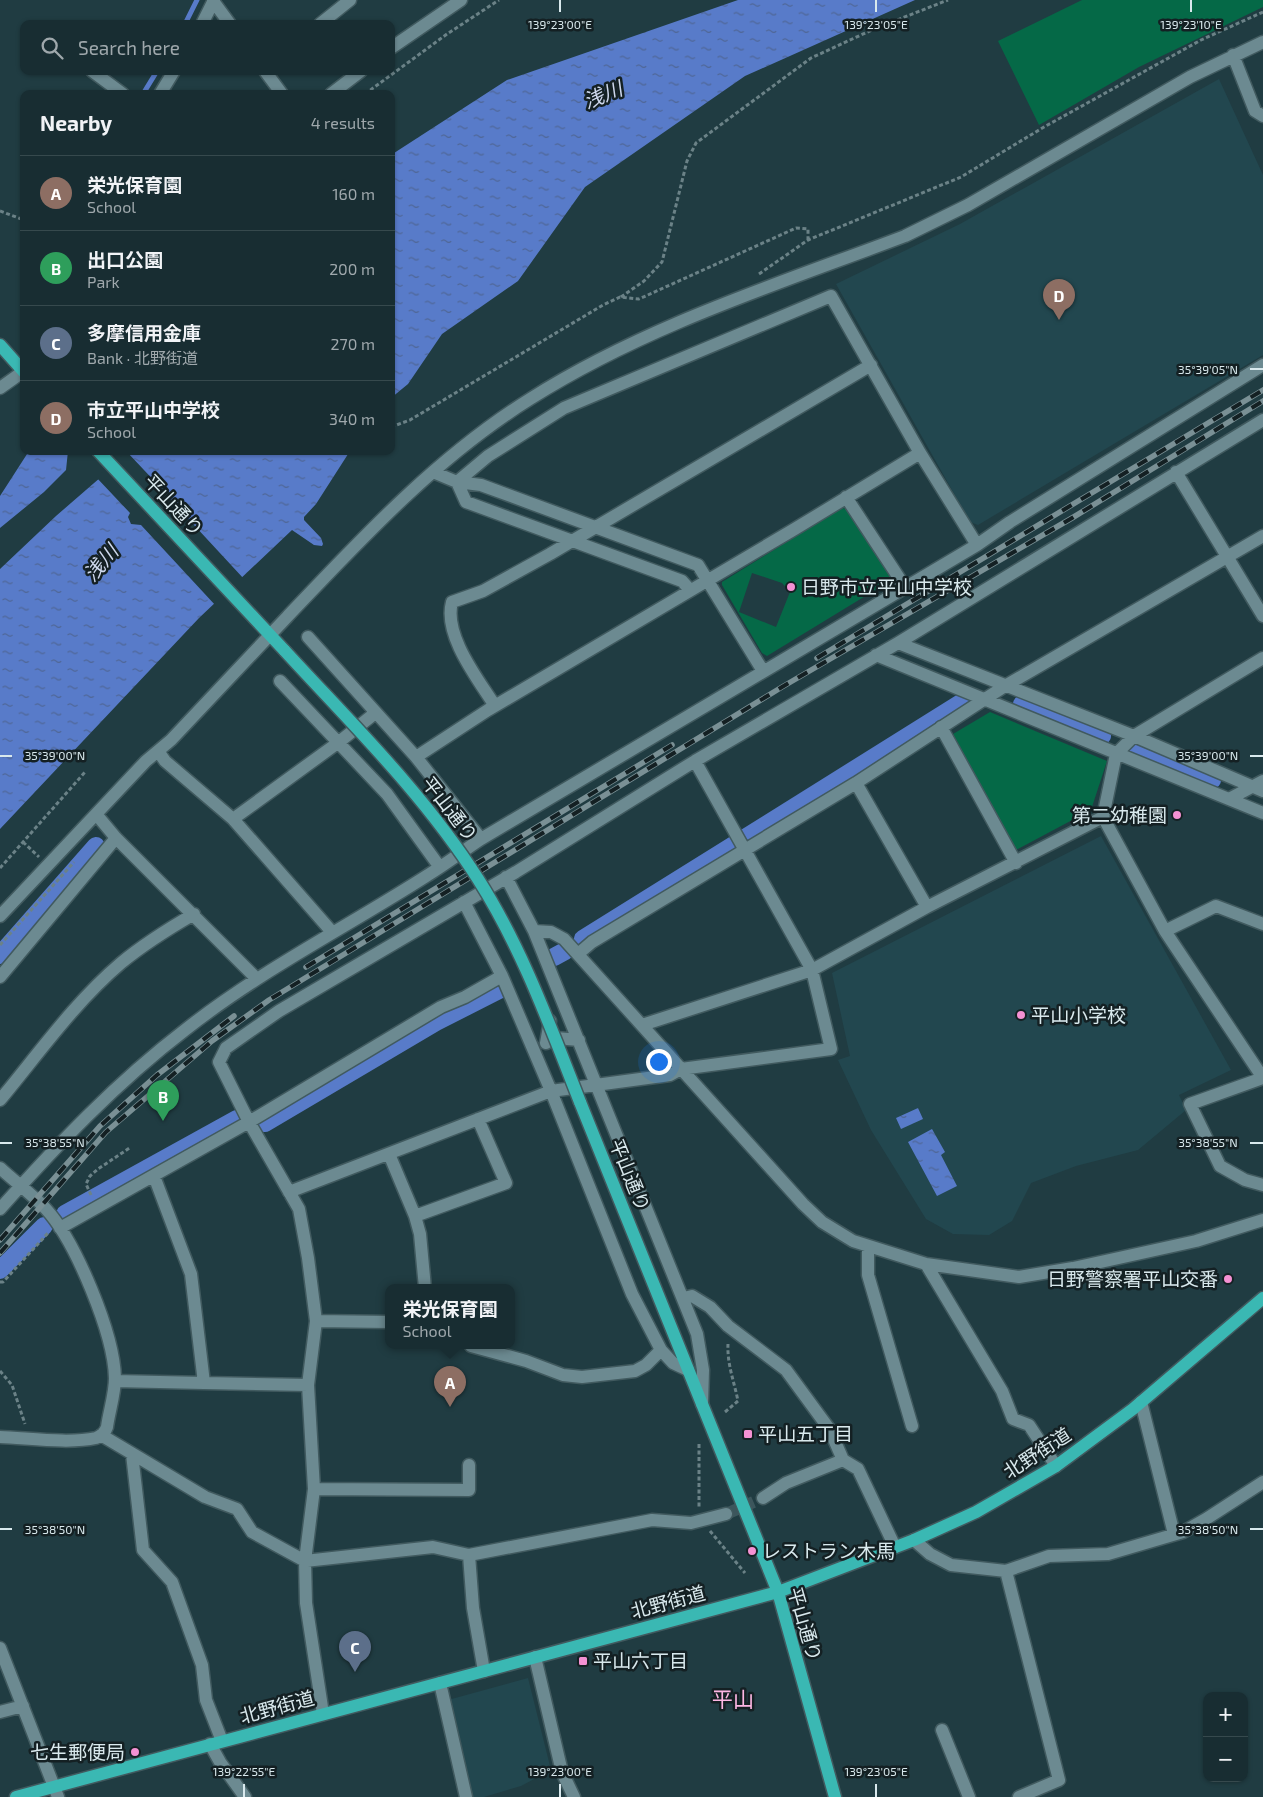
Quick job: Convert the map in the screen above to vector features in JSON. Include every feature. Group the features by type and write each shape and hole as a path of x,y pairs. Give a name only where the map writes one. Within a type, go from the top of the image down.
{"main road":[{"path":"0,345 20,368"},
{"name":"平山通り","path":"102,455 404,779 471,867 523,963 778,1592 835,1797"},
{"name":"北野街道","path":"16,1797 56,1792 216,1743 778,1592 914,1540 976,1512 1056,1466 1142,1402 1263,1298"}],"street":[{"path":"325,20 350,0"},
{"path":"395,45 461,0"},
{"path":"204,20 214,1 227,20"},
{"path":"0,916 96,814 171,740 266,632 363,536 433,472 476,436 528,400 589,365 725,303 905,236 933,223 968,205 1190,77 1263,42"},
{"path":"1234,55 1255,111 1263,116"},
{"path":"97,75 117,90"},
{"path":"162,90 172,75"},
{"path":"268,75 279,90"},
{"path":"336,90 356,75"},
{"path":"457,482 488,456 564,408 831,296 920,453 977,545"},
{"path":"495,706 455,641 450,608 452,602 484,591 870,365"},
{"path":"0,1209 69,1134 138,1069 185,1029 257,979 430,874 439,866 481,839 977,545 1010,522 1263,365"},
{"path":"0,388 20,375"},
{"path":"322,1714 306,1603 305,1561 314,1489 308,1385 316,1321 299,1209 249,1122 219,1062 226,1048 279,1011 506,877 695,761 898,642 1263,420"},
{"path":"416,757 495,706 920,453"},
{"path":"433,472 457,482 481,485 698,565 763,671"},
{"path":"1176,472 1263,616"},
{"path":"457,482 466,502 682,581 690,590"},
{"path":"846,498 905,587"},
{"path":"578,954 592,942 856,783 983,699 1263,536"},
{"path":"308,637 374,714 416,757 481,839"},
{"path":"898,642 1260,786"},
{"path":"876,655 1263,813"},
{"path":"1263,658 1134,736 1116,754 1103,817 1165,931 1263,1078 1190,1104 1220,1166 1245,1180 1263,1185"},
{"path":"280,681 387,794 439,866"},
{"path":"233,818 339,742 374,714"},
{"path":"360,726 427,802 457,843"},
{"path":"940,727 1016,863"},
{"path":"158,751 165,761 233,818 332,932"},
{"path":"289,1192 551,1091 670,1075 681,1069 831,1049 812,970 695,761"},
{"path":"856,783 927,907"},
{"path":"1229,799 1260,786"},
{"path":"96,814 116,838 257,979"},
{"path":"642,1025 812,970 927,907 1103,817"},
{"path":"0,977 116,838"},
{"path":"506,877 534,931 684,1298 699,1341 703,1370 702,1404"},
{"path":"490,894 549,1018 550,1026 546,1043 538,1061"},
{"path":"464,902 502,976 551,1091 632,1294 661,1350 673,1363 688,1370"},
{"path":"1165,931 1216,906 1263,924"},
{"path":"0,1100 88,995 105,978 140,949 194,914"},
{"path":"534,931 557,934 578,954 803,1204 822,1222 853,1241 926,1264 1019,1277 1042,1274 1196,1242 1263,1220"},
{"path":"54,1230 249,1122 441,1007 465,997 502,976"},
{"path":"546,1043 556,1038 579,1040"},
{"path":"415,1216 506,1183 478,1119"},
{"path":"389,1154 415,1216 420,1234 425,1284"},
{"path":"0,1168 46,1210 54,1230 90,1287 101,1316 114,1369 115,1381 107,1427 101,1435 92,1438 67,1439 0,1437"},
{"path":"154,1176 191,1274 204,1383"},
{"path":"868,1246 868,1276 912,1426"},
{"path":"926,1264 1002,1391 1013,1419 1029,1425 1056,1466"},
{"path":"684,1298 692,1296 700,1300 728,1326 786,1370 830,1430 843,1460 858,1469 895,1547"},
{"path":"316,1321 385,1322"},
{"path":"482,1349 526,1361 563,1375 582,1377 635,1371 646,1365 661,1350"},
{"path":"115,1381 308,1385"},
{"path":"1142,1402 1174,1534"},
{"path":"101,1435 205,1497 237,1509 252,1532 305,1561 433,1547 469,1555 652,1520 690,1523 726,1514"},
{"path":"132,1454 143,1550 172,1582 202,1665 206,1700 216,1743 245,1797"},
{"path":"764,1498 786,1483 843,1460"},
{"path":"314,1489 469,1490 469,1465"},
{"path":"914,1540 930,1554 951,1564 1006,1571 1049,1556 1108,1554 1174,1534 1206,1519 1263,1482"},
{"path":"469,1555 473,1608 484,1671"},
{"path":"1006,1571 1059,1780 1019,1797"},
{"path":"0,1648 56,1792"},
{"path":"535,1657 562,1772 574,1797"},
{"path":"440,1683 466,1797"},
{"path":"0,1712 23,1706"},
{"path":"942,1730 969,1797"}],"path":[{"path":"395,72 455,28 499,0"},
{"path":"395,426 410,420 576,319 620,297 644,281 662,262 687,161 696,143 811,58 874,29 948,0"},
{"path":"756,276 808,240 912,199 960,177 1044,127 1192,45 1263,12"},
{"path":"370,90 391,75"},
{"path":"0,211 20,218"},
{"path":"620,297 639,299 796,228 808,229 808,240"},
{"path":"0,868 86,772"},
{"path":"23,842 43,861"},
{"path":"0,945 80,854"},
{"path":"90,1194 86,1184 90,1176 131,1147"},
{"path":"0,1282 3,1282 54,1230"},
{"path":"725,1412 738,1401 734,1377 729,1369 728,1326"},
{"path":"0,1371 12,1386 25,1430"},
{"path":"699,1444 699,1512"},
{"path":"707,1528 745,1573"}],"shaded area":[{"path":"1219,79 1263,175 1263,355 978,525 970,522 836,284 960,224"},
{"name":"平山小学校","path":"1101,836 1231,1070 1179,1095 1186,1110 1138,1150 1076,1166 1031,1183 1012,1221 989,1235 953,1234 926,1219 871,1130 838,1060 850,1056 832,973"},
{"path":"528,1678 551,1770 521,1786 484,1797 472,1797 448,1700"}],"green space":[{"path":"1082,0 1263,0 1263,7 1139,67 1039,125 998,41"},
{"path":"842,508 847,509 890,575 890,581 767,656 762,653 722,582","holes":["752,573 782,583 790,592 776,627 739,612"]},
{"path":"990,712 1107,761 1091,810 1016,850 953,734"}],"water":[{"name":"浅川","path":"738,0 915,0 745,76 585,187 518,281 442,334 408,384 395,395 395,152 507,80"},
{"path":"26,455 68,455 66,470 44,492 0,528 0,496"},
{"name":"浅川","path":"126,455 347,455 316,504 304,517 304,520 321,538 322,546 314,545 292,530 199,618 0,829 0,569 56,516"},
{"path":"918,1108 923,1119 901,1129 896,1118"},
{"path":"932,1129 945,1152 941,1155 957,1186 937,1196 908,1142"}],"pier":[{"path":"123,455 130,455 160,487 167,487 169,498 244,579 216,606 141,525 131,524 128,517 130,513 96,477"}],"waterway":[{"path":"187,20 197,0"},
{"path":"145,90 155,75"},
{"path":"583,939 961,703"},
{"path":"1022,704 1102,736"},
{"path":"1138,750 1212,780"},
{"path":"0,955 96,846"},
{"path":"554,957 565,951"},
{"path":"265,1123 436,1022 499,990"},
{"path":"65,1214 237,1119"},
{"path":"0,1270 44,1226"}],"tunnel":[{"path":"726,1514 763,1498"}],"railway":[{"path":"817,658 1263,390"},
{"path":"0,1253 106,1132 212,1041 269,1000 782,687 1072,518 1263,401"},
{"path":"306,967 672,745"},
{"path":"0,1240 100,1126 157,1075 234,1016"}],"place":[{"name":"市立平山中学校","path":"1059,320"},
{"name":"日野市立平山中学校","path":"791,587"},
{"name":"第二幼稚園","path":"1177,815"},
{"name":"平山小学校","path":"1021,1015"},
{"name":"出口公園","path":"163,1121"},
{"name":"日野警察署平山交番","path":"1228,1279"},
{"name":"栄光保育園","path":"450,1407"},
{"name":"平山五丁目","path":"748,1434"},
{"name":"レストラン木馬","path":"752,1551"},
{"name":"平山六丁目","path":"583,1661"},
{"name":"多摩信用金庫","path":"355,1672"},
{"name":"七生郵便局","path":"135,1752"}],"district":[{"name":"平山","path":"733,1700"}]}
